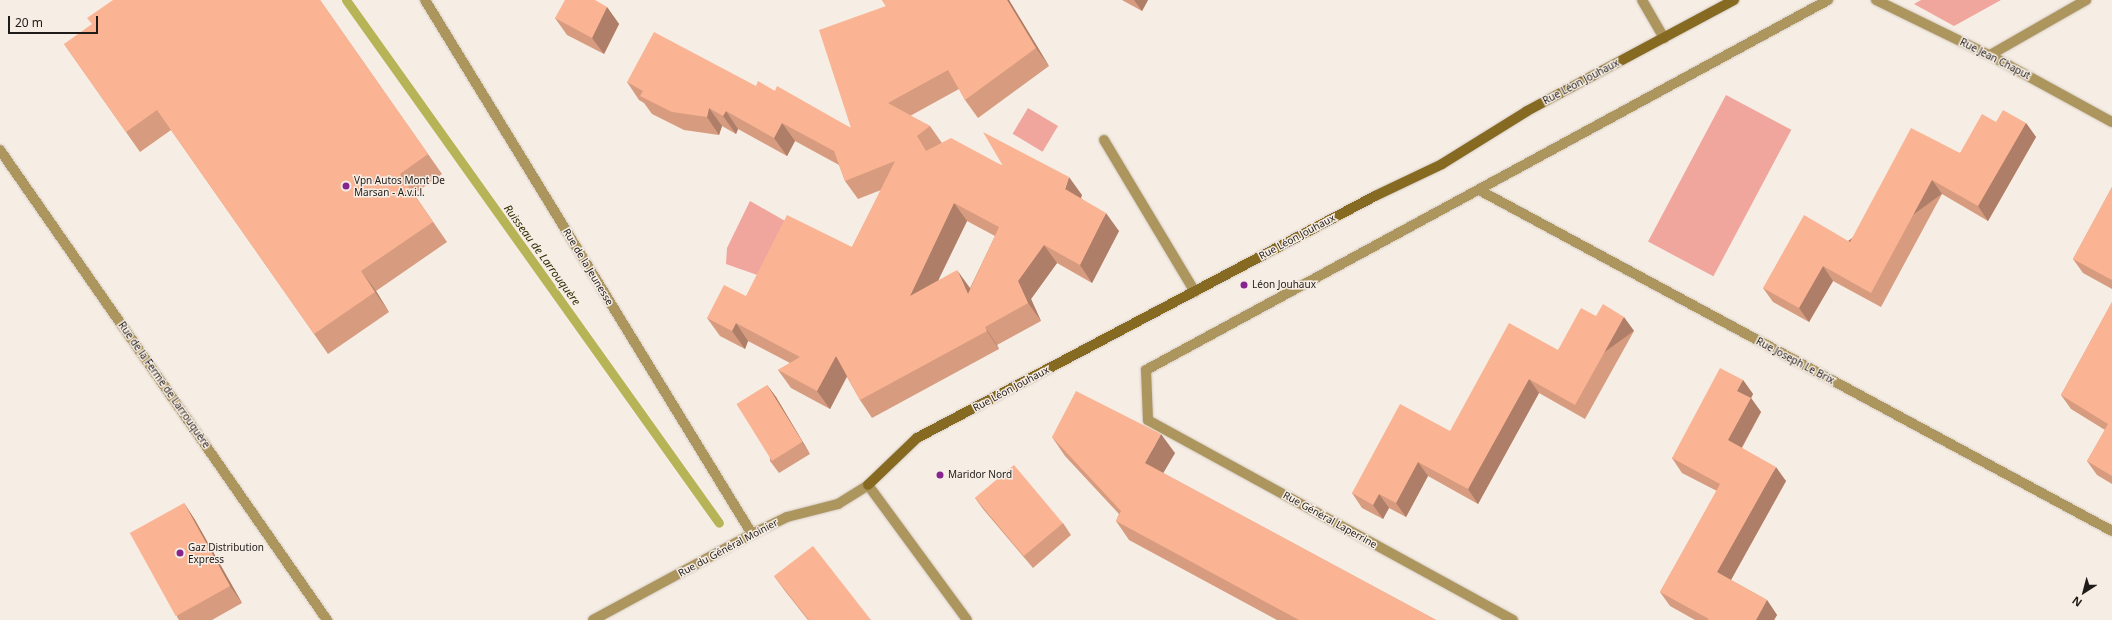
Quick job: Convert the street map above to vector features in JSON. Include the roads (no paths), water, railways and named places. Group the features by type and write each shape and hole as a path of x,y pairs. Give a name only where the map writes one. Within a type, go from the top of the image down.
{"street":[{"name":"Rue de la Jeunesse","path":"425,0 752,534"},
{"path":"1642,0 1664,38"},
{"name":"Rue Léon Jouhaux","path":"868,485 917,438 1442,164 1527,111 1734,0"},
{"path":"1479,190 1828,0"},
{"name":"Rue Jean Chaput","path":"1876,0 1990,55 2112,122"},
{"path":"1990,55 2086,0"},
{"path":"1104,140 1196,292"},
{"name":"Rue de la Ferme de Larrouquère","path":"0,150 327,620"},
{"name":"Rue Général Laperrine","path":"1479,190 1146,370 1148,420 1512,620"},
{"name":"Rue Joseph Le Brix","path":"1479,190 2112,531"},
{"name":"Rue du Général Moinier","path":"593,620 752,534 787,517 838,504 868,485"},
{"path":"868,485 967,620"}],"waterway":[{"name":"Ruisseau de Larrouquère","path":"346,0 719,523"}],"place":[{"name":"Vpn Autos Mont De Marsan - A.v.i.l.","path":"346,186"},
{"name":"Léon Jouhaux","path":"1244,285"},
{"name":"Maridor Nord","path":"940,475"},
{"name":"Gaz Distribution Express","path":"180,553"}]}
